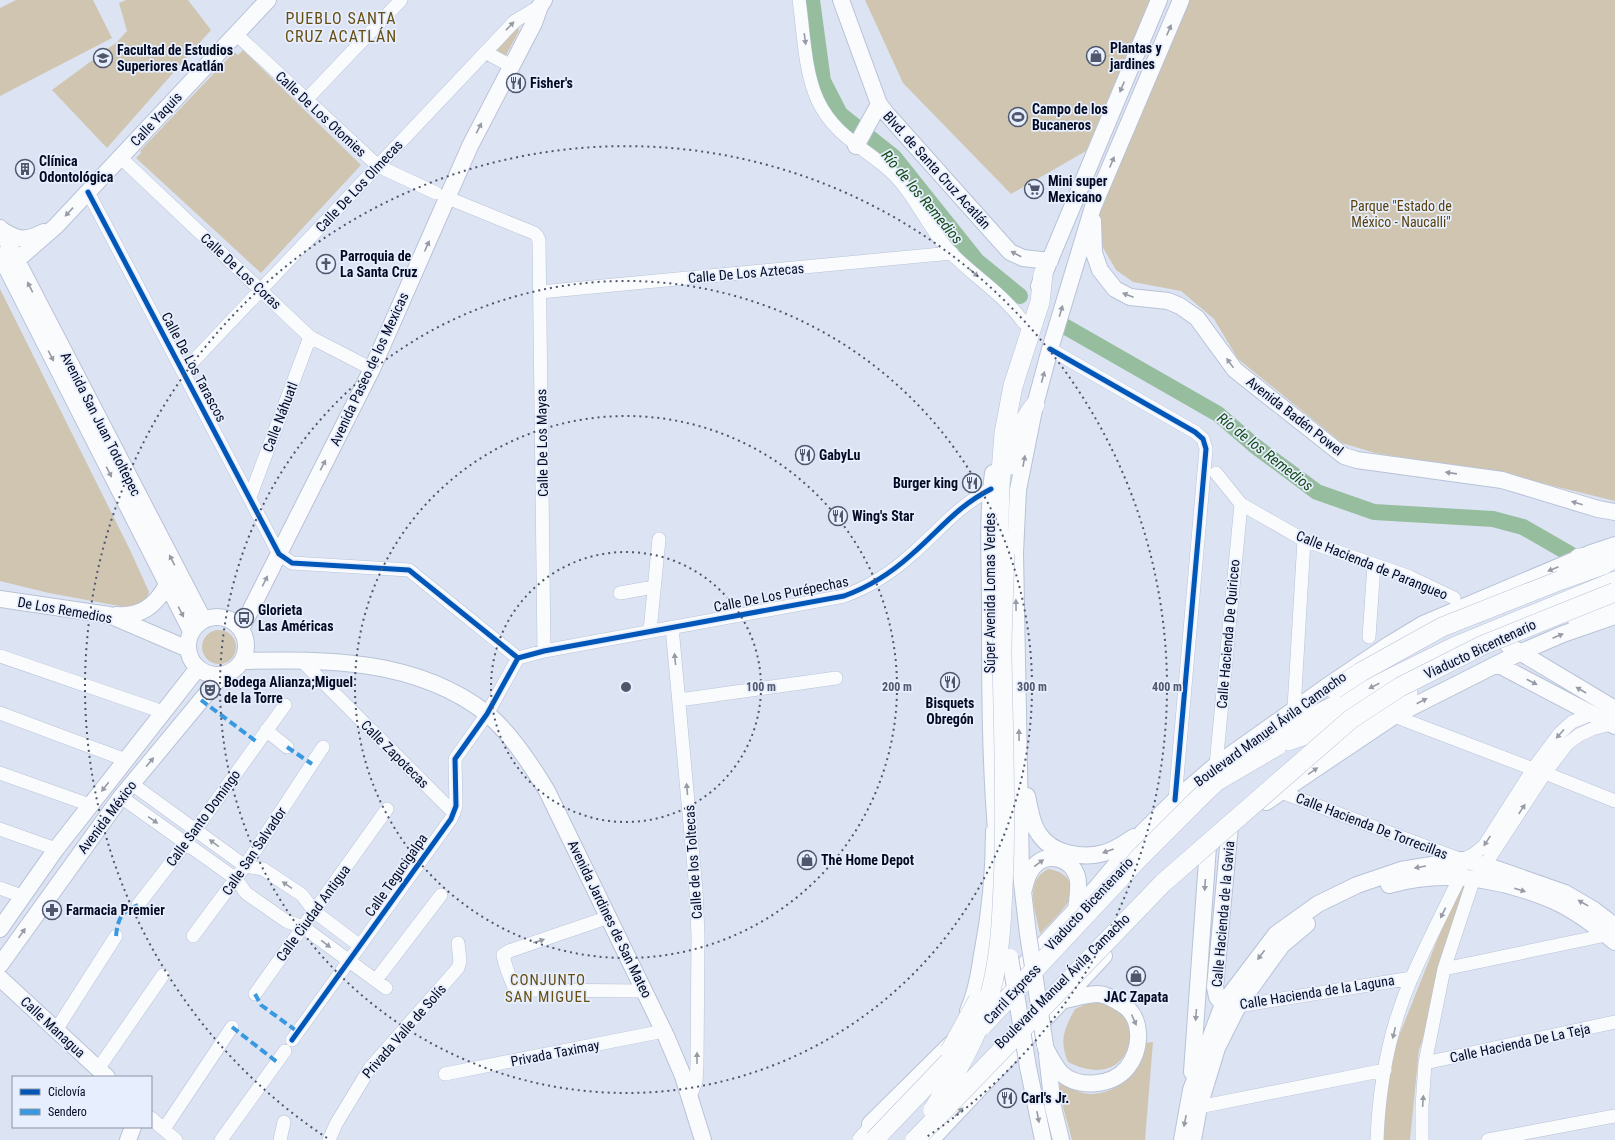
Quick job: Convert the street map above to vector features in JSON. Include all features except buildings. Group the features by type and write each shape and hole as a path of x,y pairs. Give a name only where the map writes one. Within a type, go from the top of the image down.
{"highway":[{"path":"915,1140 954,1076 978,1030 990,993 996,965 1002,916 1005,819 1000,486 1004,433 1013,386 1040,302 1046,268"},
{"path":"951,1047 978,1002 998,890 1000,743 997,603 1015,445 1026,417 1035,405"},
{"path":"1580,558 1600,557 1614,562"},
{"path":"1216,774 1335,689 1442,627 1561,580 1614,562"},
{"name":"Boulevard Manuel Ávila Camacho","path":"880,1140 1052,955 1190,812 1279,739 1306,720 1456,646 1590,591 1614,562"},
{"name":"Viaducto Bicentenario","path":"915,1140 1163,883 1351,719 1400,687 1482,645 1615,592"},
{"name":"Boulevard Manuel Ávila Camacho","path":"906,1140 1067,973 1155,889 1221,822 1406,694 1488,652 1561,622 1615,603"},
{"path":"1561,622 1615,609"},
{"name":"Viaducto Bicentenario","path":"862,1140 1171,818 1216,774 1277,746 1351,719"},
{"name":"Carril Express","path":"874,1140 1216,774"}],"main road":[{"name":"Calle Yaquis","path":"12,265 56,226 268,0"},
{"name":"Blvd. de Santa Cruz Acatlán","path":"841,0 879,115 991,230 1010,252 1046,268"},
{"name":"Súper Avenida Lomas Verdes","path":"1043,1140 1028,1067 1010,957 994,812 990,678 990,489 1004,400 1024,323 1160,0"},
{"name":"Súper Avenida Lomas Verdes","path":"1061,1140 1053,1107 1046,1047 1023,897 1019,760 1016,544 1018,490 1035,405 1055,352 1093,207 1181,0"},
{"name":"Avenida Paseo de los Mexicas","path":"241,629 372,369 442,196 470,146 534,23 542,3"},
{"path":"861,147 879,115"},
{"path":"1065,223 1093,207"},
{"name":"Avenida Badén Powel","path":"1093,207 1094,253 1100,270 1115,289 1130,297 1168,301 1186,310 1197,318 1235,370 1344,456 1357,460 1502,480 1598,509 1615,512"},
{"path":"0,228 14,238 26,239 56,226"},
{"name":"Avenida San Juan Totoltepec","path":"0,228 12,265 167,585 185,641"},
{"name":"Avenida San Juan Totoltepec","path":"0,255 12,265 203,619"},
{"name":"Boulevard Manuel Ávila Camacho","path":"855,1140 951,1047 1076,910 1143,832 1175,800 1216,774 1294,708 1390,644 1423,624 1580,558"},
{"path":"109,615 136,614 147,610 154,604 167,585"},
{"name":"De Los Remedios","path":"0,599 109,615 185,641"},
{"path":"213,616 224,617 233,621 241,629 246,641 244,654 236,668 222,675 209,674 198,668 190,658 185,641 203,619 213,616"},
{"name":"Boulevard Manuel Ávila Camacho","path":"931,1140 1065,1000 1208,846 1230,826 1394,716 1498,664 1513,648 1563,634 1615,616"},
{"path":"1513,648 1614,720"},
{"name":"Avenida Jardines de San Mateo","path":"244,654 370,665 402,672 436,683 464,698 487,714 512,740 534,768 548,791 645,991 664,1032 690,1096 703,1140"},
{"path":"1498,664 1592,714 1614,720"},
{"name":"Avenida México","path":"0,929 56,849 198,668"},
{"name":"Avenida México","path":"0,965 121,797 222,675"},
{"path":"1019,760 1033,821 1039,835 1059,850 1079,856 1104,853 1143,832"},
{"path":"951,1047 976,989 987,931 994,870 994,812"},
{"name":"Calle Hacienda de la Gavia","path":"1182,1140 1231,1005 1217,997 1215,987 1230,826"},
{"name":"Calle Hacienda de la Gavia","path":"1193,1140 1197,1097 1208,846"},
{"path":"1023,897 1026,882 1036,864 1044,859 1057,858 1070,864 1077,876 1076,910"},
{"path":"1231,1005 1276,934 1318,904 1356,884 1401,870 1462,860 1485,865 1500,877"},
{"path":"37,875 56,886"},
{"path":"1231,1005 1282,945 1322,913 1360,894 1404,881 1500,877 1564,893 1594,910 1612,934"},
{"name":"Calle Managua","path":"0,978 102,1073"},
{"path":"1046,1047 1061,1073 1074,1082 1086,1084 1099,1083 1112,1079 1127,1069 1134,1056 1139,1039 1136,1020 1125,1005 1109,996 1098,994 1065,1000"},
{"path":"128,1140 133,1128"}],"street":[{"path":"306,100 401,0"},
{"path":"799,0 810,81 815,94 828,117 861,147 889,169 903,185 952,253 1011,305 1024,323"},
{"name":"Calle De Los Olmecas","path":"183,372 515,20 542,3"},
{"name":"Calle De Los Otomies","path":"236,34 378,166 442,196 538,236"},
{"path":"485,52 511,66"},
{"name":"Calle De Los Coras","path":"120,157 310,337 372,369"},
{"name":"Calle De Los Tarascos","path":"88,192 279,554"},
{"name":"Calle De Los Mayas","path":"538,236 544,651"},
{"name":"Calle De Los Aztecas","path":"540,292 952,253"},
{"name":"Calle Náhuatl","path":"250,497 310,337"},
{"path":"1055,352 1195,432 1203,439 1206,449 1175,800"},
{"name":"Calle Hacienda de Parangueo","path":"1216,473 1241,504 1304,540 1410,577 1469,605"},
{"name":"Calle De Los Purépechas","path":"518,658 544,651 844,596 864,588 888,574 911,555 962,505 990,489"},
{"name":"Calle Hacienda De Quiriceo","path":"1216,774 1241,504"},
{"path":"650,631 659,539"},
{"path":"1294,708 1304,540"},
{"path":"279,554 292,563 409,570 518,658 487,714 455,759 456,806 454,813"},
{"path":"1369,637 1374,565"},
{"path":"620,593 654,587"},
{"name":"Calle de los Toltecas","path":"672,627 698,936 697,1064 696,1082 690,1096"},
{"path":"0,656 163,712"},
{"name":"Calle Zapotecas","path":"301,660 454,813"},
{"path":"679,700 836,678"},
{"name":"Calle Santo Domingo","path":"138,905 196,830 285,705"},
{"path":"0,713 126,760"},
{"path":"1485,865 1560,733 1572,722 1592,714"},
{"path":"1394,716 1615,801"},
{"path":"1422,1140 1422,1107 1425,1063 1444,969 1467,878 1462,860 1474,854 1484,846 1539,771 1567,744 1579,735 1614,720"},
{"path":"266,730 287,747"},
{"name":"Calle San Salvador","path":"193,936 245,866 323,747"},
{"path":"0,773 90,806"},
{"path":"132,784 245,866 263,869 302,895 315,912 360,946"},
{"name":"Calle Hacienda De Torrecillas","path":"1281,792 1462,860"},
{"path":"121,797 236,879 246,893 286,921 303,927 381,984 441,895"},
{"name":"Calle Ciudad Antigua","path":"254,994 315,912 386,809"},
{"name":"Calle Tegucigalpa","path":"292,1040 454,813"},
{"path":"0,829 56,849"},
{"path":"1377,1140 1378,1120 1385,1070 1395,1027 1412,978 1467,878"},
{"path":"0,888 22,896"},
{"path":"609,917 509,951 503,955 515,989 645,991"},
{"path":"1444,969 1612,934"},
{"path":"56,1030 116,936"},
{"name":"Privada Valle de Solís","path":"329,1140 340,1118 370,1068 458,968 460,961 458,943"},
{"path":"102,1073 163,975"},
{"name":"Calle Hacienda de la Laguna","path":"1231,1005 1412,978"},
{"name":"Calle Hacienda De La Teja","path":"1425,1063 1615,1022"},
{"path":"164,1129 232,1027"},
{"name":"Privada Taximay","path":"445,1074 664,1032"},
{"path":"221,1140 285,1051"},
{"path":"1197,1097 1385,1070"},
{"path":"1488,1140 1615,1116"},
{"path":"152,1119 176,1140"},
{"path":"280,1140 284,1122"}],"green space":[{"path":"16,0 93,0 112,38 0,96 0,8"},
{"path":"126,0 188,0 211,30 107,148 52,90 117,42 127,31 119,3"},
{"name":"Campo de los Bucaneros","path":"865,0 1150,0 1086,151 1011,194 903,83"},
{"name":"Parque \"Estado de México - Naucalli\"","path":"1181,0 1615,0 1615,501 1496,472 1375,453 1342,443 1238,359 1214,319 1181,291 1133,282 1116,270 1101,244 1093,208"},
{"path":"518,27 519,31 505,57 494,48"},
{"path":"243,50 361,165 261,273 136,158 141,153 140,151 234,52 238,55"},
{"path":"0,289 131,552 149,592 145,603 130,608 49,593 0,581"},
{"name":"Glorieta Las Américas","path":"219,630 231,635 236,647 231,659 219,664 207,659 202,647 207,635"},
{"path":"1048,869 1059,872 1068,878 1071,894 1064,908 1040,934 1034,907 1033,889 1040,875"},
{"path":"1474,884 1437,1004 1419,1050 1410,1140 1382,1140 1391,1056 1458,888"},
{"path":"1104,1000 1123,1013 1132,1027 1129,1046 1124,1056 1111,1067 1095,1070 1086,1069 1068,1062 1065,1055 1063,1041 1068,1023 1075,1009 1088,1003"},
{"path":"1153,1042 1145,1140 1072,1140 1060,1096 1060,1079 1067,1086 1086,1094 1095,1094 1112,1089 1121,1084 1134,1071 1141,1059 1145,1043"}],"waterway":[{"name":"Río de los Remedios","path":"812,0 823,81 840,114 894,157 977,261 1020,296"},
{"name":"Río de los Remedios","path":"1066,327 1218,414 1255,446 1317,492 1374,512 1493,519 1523,527 1570,554"}],"marked path":[{"path":"201,700 257,742"},
{"path":"287,747 312,764"},
{"path":"116,936 121,916 128,910 138,905"},
{"path":"255,994 261,1005 298,1032"},
{"path":"232,1027 277,1062"}],"cycle path":[{"path":"88,192 279,554 292,563 409,570 518,658"},
{"path":"1050,349 1195,432 1203,439 1206,449 1175,800"},
{"path":"292,1040 451,819 456,806 455,759 487,714 518,658 544,651 844,596 871,584 896,568 958,511 991,489"}],"place":[{"name":"Plantas y jardines","path":"1096,56"},
{"name":"Facultad de Estudios Superiores Acatlán","path":"103,58"},
{"name":"Fisher's","path":"516,83"},
{"name":"Campo de los Bucaneros","path":"1018,117"},
{"name":"Clínica Odontológica","path":"25,169"},
{"name":"Mini super Mexicano","path":"1034,189"},
{"name":"Parroquia de La Santa Cruz","path":"326,264"},
{"name":"GabyLu","path":"805,455"},
{"name":"Burger king","path":"972,483"},
{"name":"Wing's Star","path":"838,516"},
{"name":"Glorieta Las Américas","path":"244,618"},
{"name":"Bisquets Obregón","path":"950,682"},
{"name":"Bodega Alianza;Miguel de la Torre","path":"210,690"},
{"name":"The Home Depot","path":"807,860"},
{"name":"Farmacia Premier","path":"52,910"},
{"name":"JAC Zapata","path":"1136,976"},
{"name":"Carl's Jr.","path":"1007,1098"}],"district":[{"name":"PUEBLO SANTA CRUZ ACATLÁN","path":"341,27"},
{"name":"CONJUNTO SAN MIGUEL","path":"548,988"}]}
